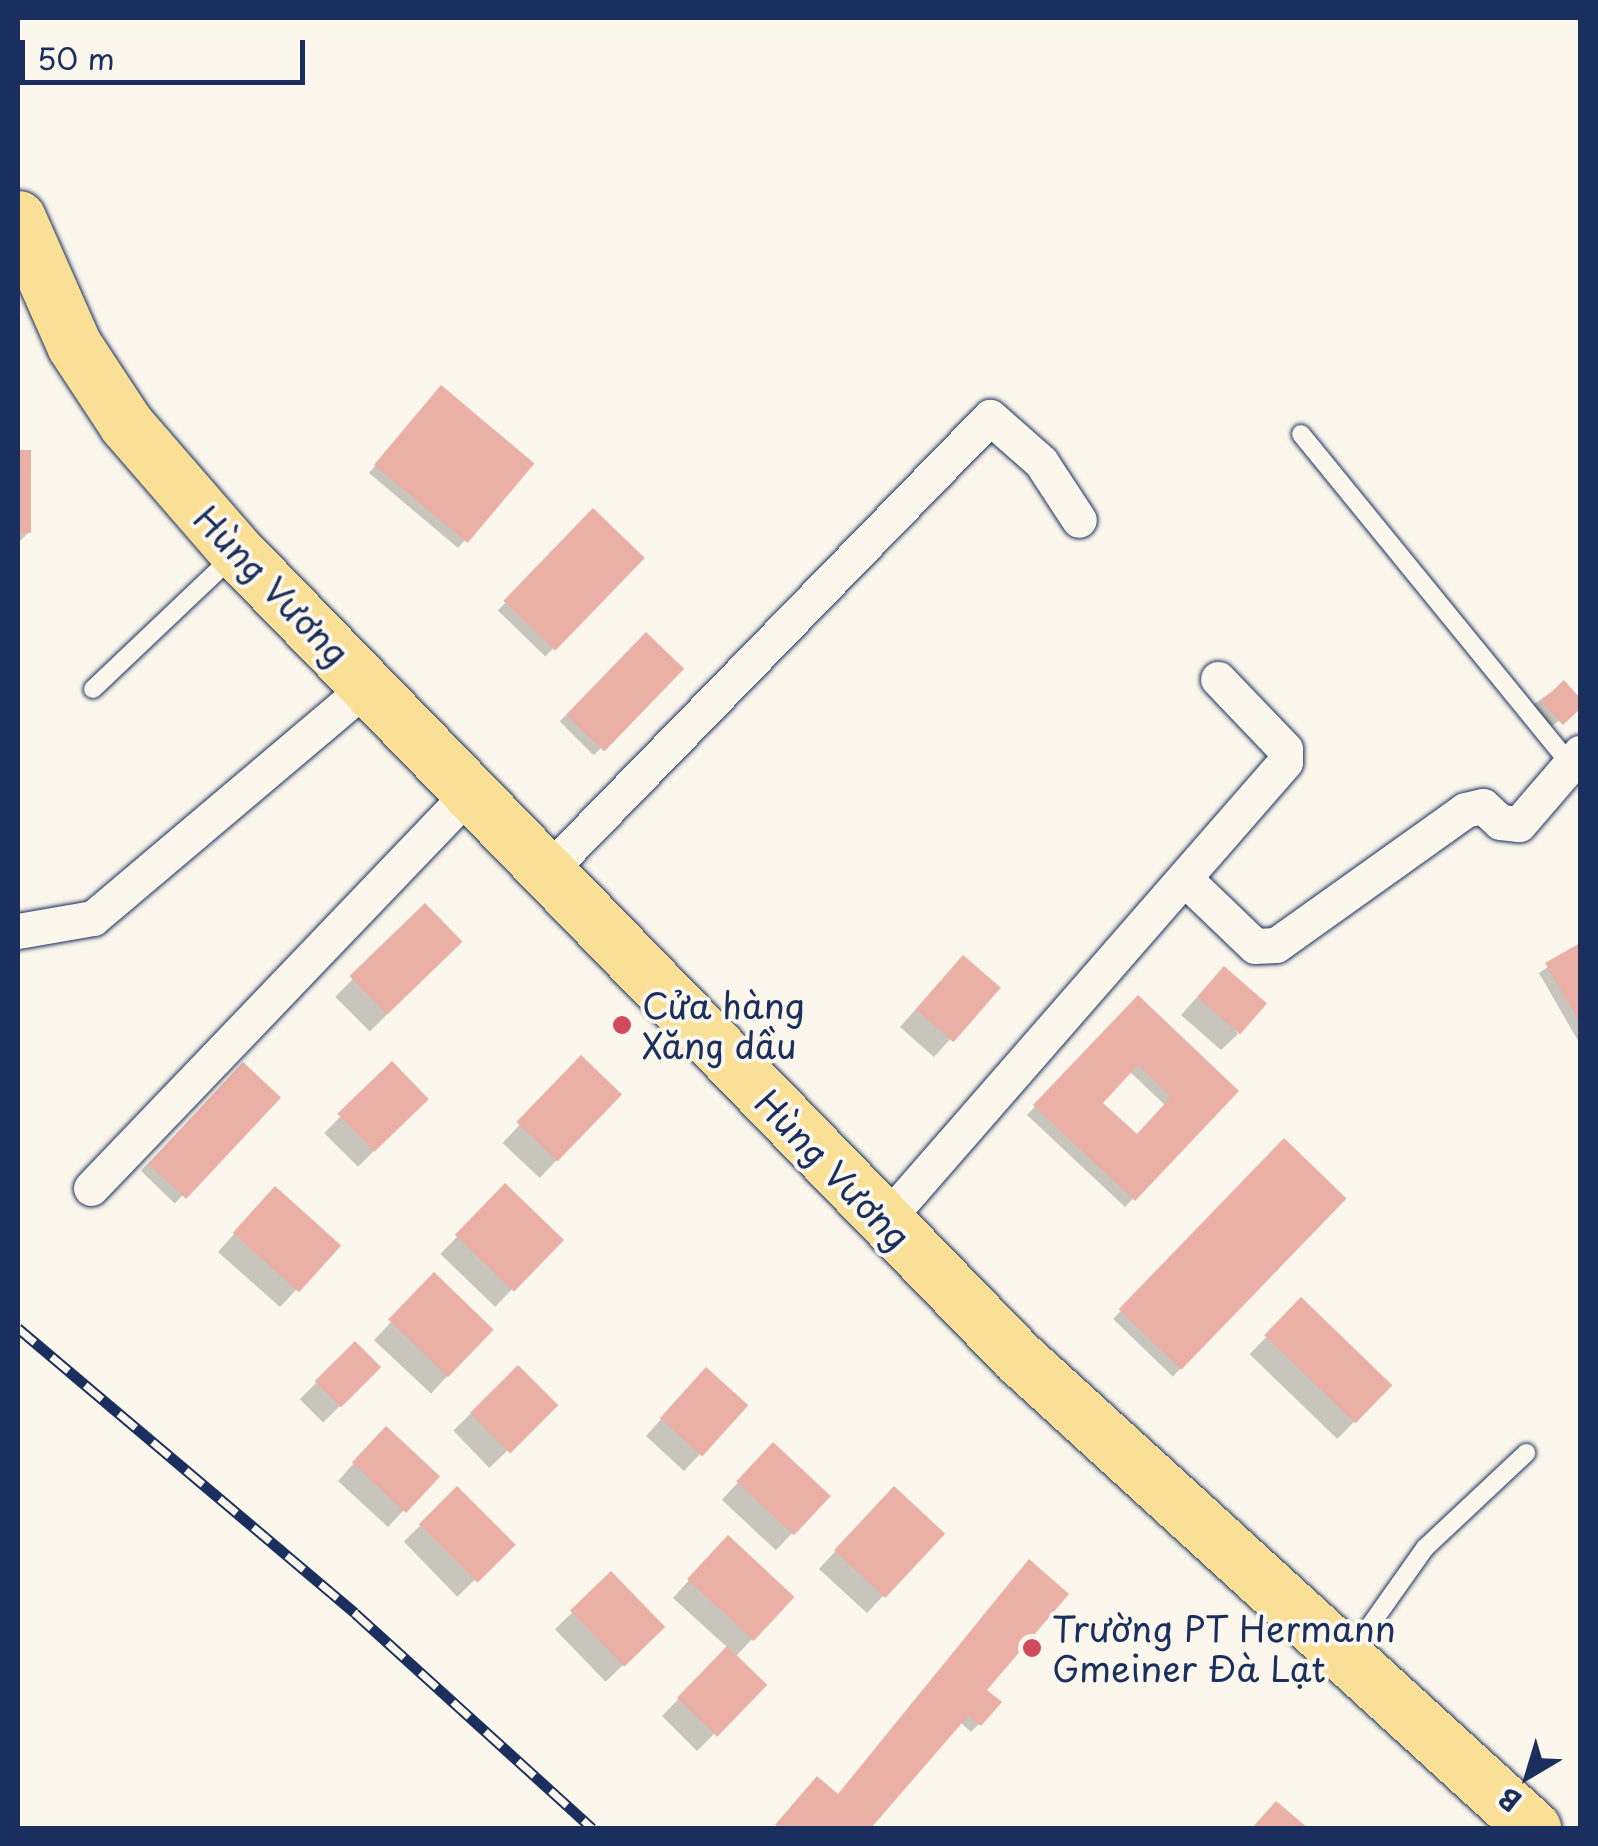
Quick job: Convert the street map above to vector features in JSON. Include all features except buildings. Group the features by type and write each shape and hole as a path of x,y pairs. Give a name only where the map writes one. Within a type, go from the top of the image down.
{"highway":[{"name":"Hùng Vương","path":"18,218 74,345 126,424 237,552 471,791 545,874 1033,1371 1533,1828"}],"street":[{"path":"545,874 990,417 1041,462 1078,520"},
{"path":"884,1222 1285,762 1286,749 1218,679"},
{"path":"18,931 93,918 369,686"},
{"path":"1184,878 1255,946 1276,945 1465,810 1483,806 1500,822 1520,824 1575,758"},
{"path":"91,1188 471,791"}],"lane":[{"path":"1301,434 1575,758"},
{"path":"93,690 237,552"},
{"path":"1346,1658 1425,1548 1526,1453"}],"railway":[{"path":"18,1328 355,1613 592,1828"}],"place":[{"name":"Cửa hàng Xăng dầu","path":"622,1025"},
{"name":"Trường PT Hermann Gmeiner Đà Lạt","path":"1032,1648"}]}
